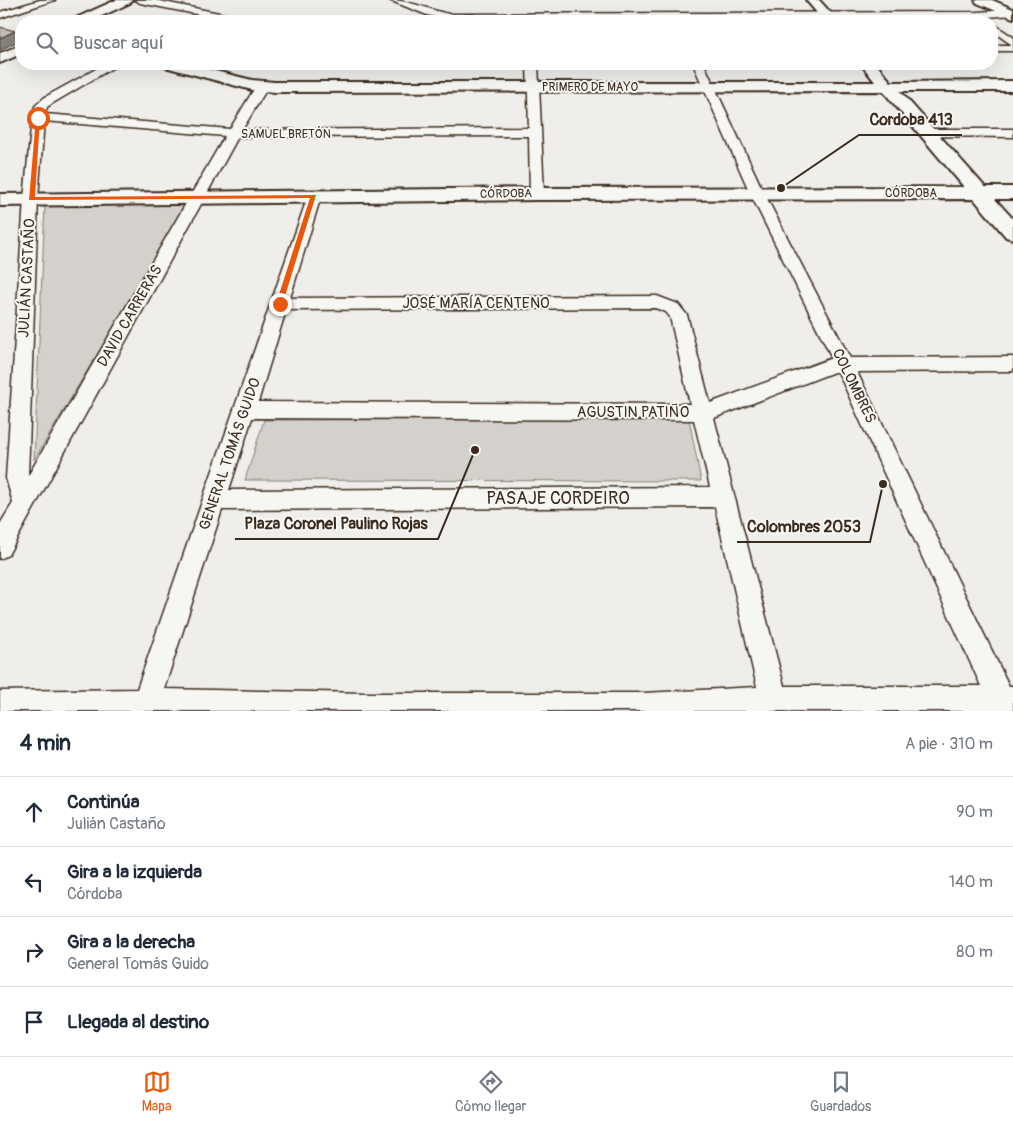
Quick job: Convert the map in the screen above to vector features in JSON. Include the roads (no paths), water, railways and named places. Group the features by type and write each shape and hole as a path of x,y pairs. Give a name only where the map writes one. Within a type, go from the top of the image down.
{"main road":[{"path":"94,15 126,0"},
{"path":"812,0 825,15"},
{"path":"981,0 1009,11"},
{"path":"0,59 15,52"},
{"name":"PRIMERO DE MAYO","path":"194,70 262,87 1013,86"},
{"path":"873,70 1013,232"},
{"name":"CÓRDOBA","path":"0,200 537,194 1013,193"}],"street":[{"path":"0,15 50,0"},
{"path":"140,0 214,15"},
{"path":"394,0 440,15"},
{"path":"963,5 977,15"},
{"path":"993,15 1009,11"},
{"path":"554,15 676,15"},
{"path":"998,31 1013,42"},
{"path":"998,48 1013,48"},
{"name":"JULIÁN CASTAÑO","path":"24,503 17,478 31,199 38,118 41,106 102,70"},
{"path":"533,70 537,194"},
{"name":"COLOMBRES","path":"701,70 757,194 844,364 1007,704"},
{"name":"DAVID CARRERAS","path":"0,547 233,134 262,87"},
{"name":"SAMUEL BRETÓN","path":"38,118 233,134 535,132"},
{"path":"929,133 1013,133"},
{"name":"GENERAL TOMÁS GUIDO","path":"144,707 245,410 314,196"},
{"name":"JOSÉ MARÍA CENTENO","path":"280,304 657,302 672,308 678,315 702,412"},
{"name":"AGUSTIN PATIÑO","path":"245,410 702,412 711,411 833,366 844,364 1013,364"},
{"path":"702,412 774,700"},
{"name":"PASAJE CORDEIRO","path":"214,500 722,497"},
{"path":"0,705 366,709 644,709 774,700 1007,704"}],"place":[{"name":"Cordoba 413","path":"781,188"},
{"name":"Plaza Coronel Paulino Rojas","path":"475,450"},
{"name":"Colombres 2053","path":"883,484"}]}
